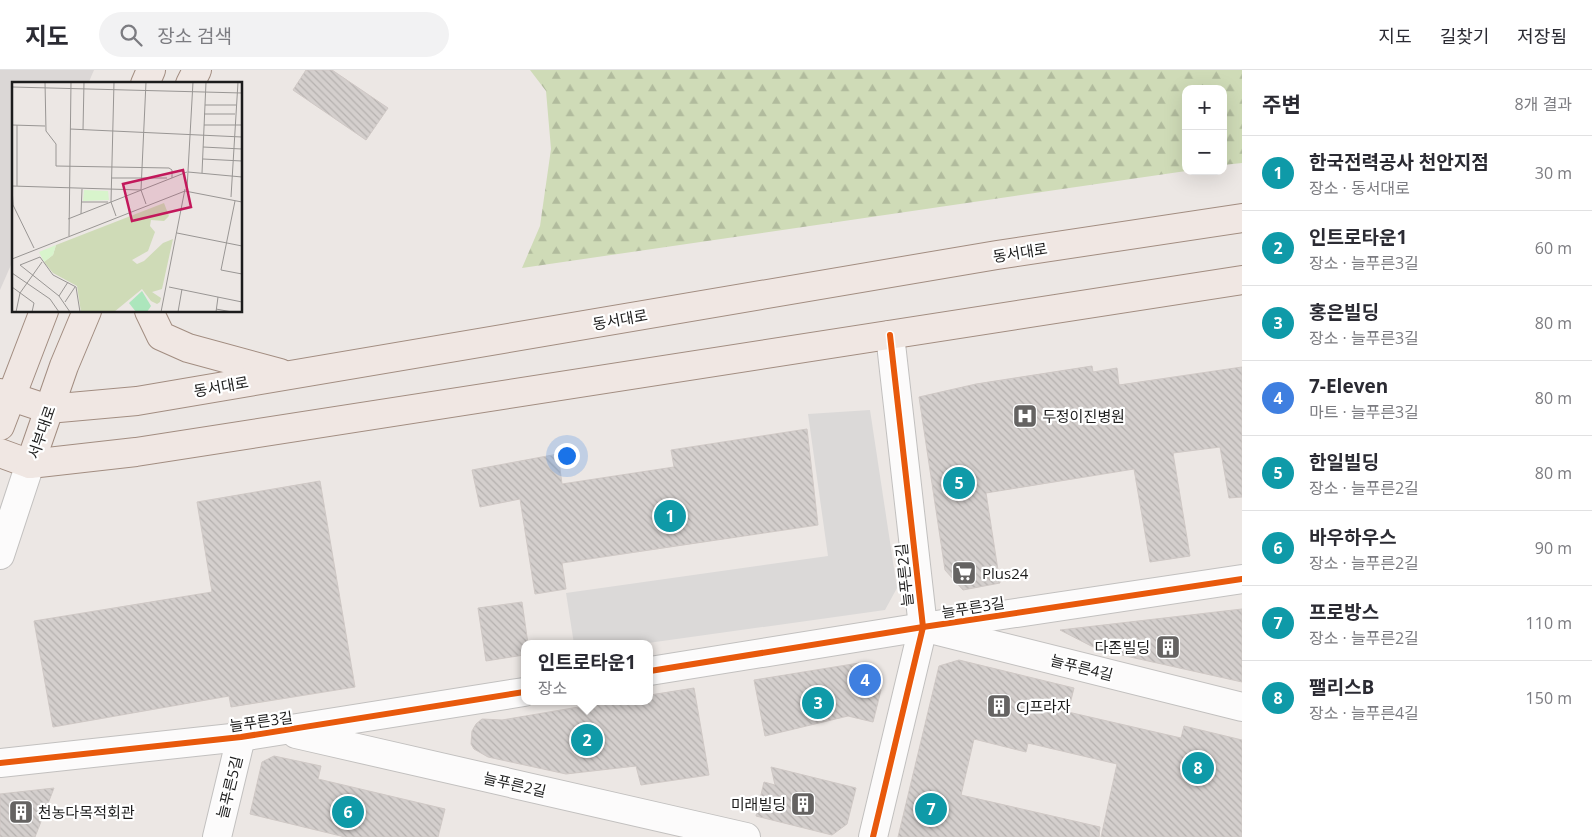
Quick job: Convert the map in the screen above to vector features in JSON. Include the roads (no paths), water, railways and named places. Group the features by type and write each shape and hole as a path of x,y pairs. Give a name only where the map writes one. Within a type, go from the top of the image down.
{"main road":[{"path":"145,82 151,70"},
{"path":"191,82 197,70"},
{"name":"동서대로","path":"5,394 48,409 137,401 997,255 1242,218"},
{"path":"0,453 30,464 136,452 1242,280"},
{"path":"0,426 5,394 44,312"},
{"name":"서부대로","path":"30,464 48,409 86,312"},
{"path":"149,312 161,336 188,348 286,375"}],"street":[{"name":"늘푸른2길","path":"873,837 923,627 890,335"},
{"name":"서부대로","path":"0,555 30,464"},
{"name":"늘푸른3길","path":"653,671 923,627 1242,579"},
{"name":"늘푸른4길","path":"923,627 1242,707"},
{"name":"늘푸른3길","path":"0,763 241,737 521,692"},
{"name":"늘푸른2길","path":"284,731 746,837"},
{"name":"늘푸른5길","path":"216,837 241,737"}],"place":[{"name":"두정이진병원","path":"1025,416"},
{"name":"한일빌딩","path":"959,483"},
{"name":"한국전력공사 천안지점","path":"670,516"},
{"name":"Plus24","path":"964,573"},
{"name":"다존빌딩","path":"1168,647"},
{"name":"7-Eleven","path":"865,680"},
{"name":"홍은빌딩","path":"818,703"},
{"name":"CJ프라자","path":"999,706"},
{"name":"인트로타운1","path":"587,740"},
{"name":"팰리스B","path":"1198,768"},
{"name":"미래빌딩","path":"803,804"},
{"name":"프로방스","path":"931,809"},
{"name":"천농다목적회관","path":"21,812"},
{"name":"바우하우스","path":"348,812"}]}
